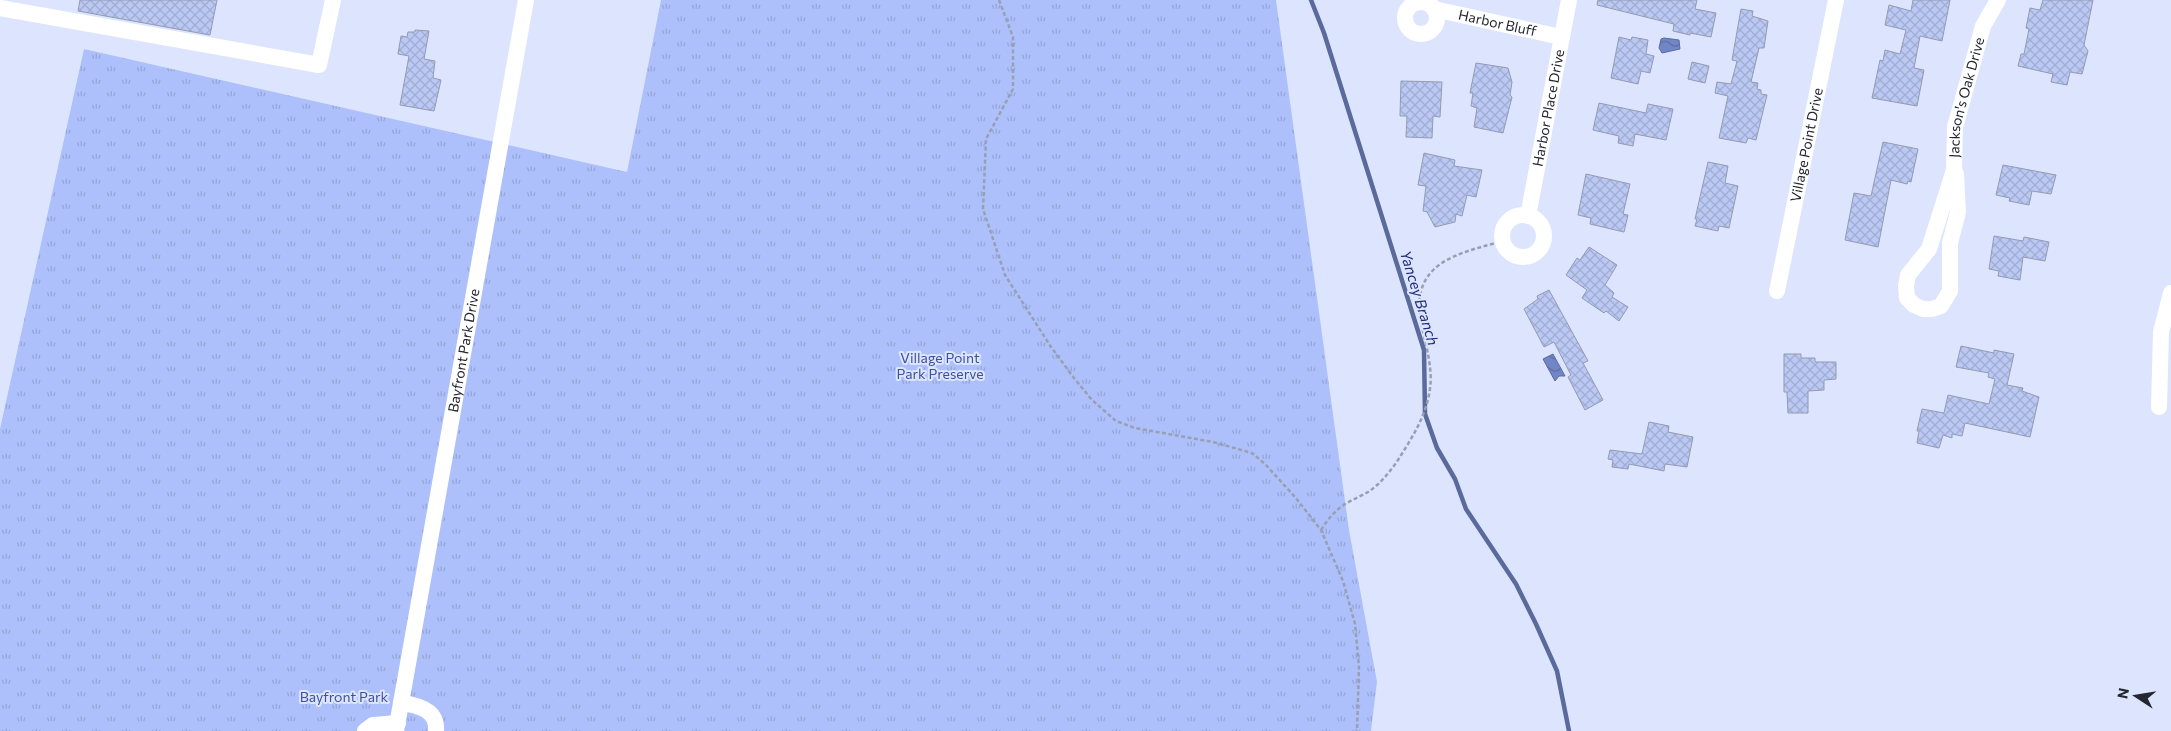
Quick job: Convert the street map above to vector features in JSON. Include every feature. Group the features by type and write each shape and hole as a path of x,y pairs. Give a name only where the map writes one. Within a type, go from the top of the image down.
{"street":[{"path":"0,8 319,65 333,0"},
{"name":"Bayfront Park Drive","path":"397,727 526,0"},
{"name":"Harbor Place Drive","path":"1528,216 1569,0"},
{"name":"Village Point Drive","path":"1777,291 1836,0"},
{"name":"Jackson's Oak Drive","path":"1954,170 1956,174 1958,212 1950,252 1950,291 1941,306 1932,310 1923,309 1907,298 1906,286 1908,275 1930,250 1954,170 1955,127 1983,26 1988,0"},
{"name":"Jackson's Oak Drive","path":"1983,26 1998,0"},
{"name":"Harbor Bluff","path":"1434,9 1561,37"},
{"path":"1528,216 1534,218 1543,229 1543,242 1536,252 1530,256 1517,256 1510,252 1503,241 1504,227 1514,217 1528,216"},
{"path":"2159,407 2161,332 2171,293"},
{"path":"402,702 418,705 430,712 436,726 436,731"},
{"path":"365,731 373,725 397,727"}],"path":[{"path":"999,0 1013,37 1013,89 986,139 983,209 1005,275 1051,347 1074,378 1092,400 1116,421 1135,428 1213,442 1252,453 1289,490 1322,530 1343,581 1355,624 1358,667 1357,731"},
{"path":"1322,530 1331,516 1345,504 1371,490 1386,475 1400,456 1424,413 1431,384 1430,368 1419,310 1419,298 1430,276 1439,266 1453,257 1503,241"}],"green space":[{"name":"Village Point Park Preserve","path":"661,0 1276,0 1349,530 1377,682 1371,731 0,731 0,429 84,49 627,172"}],"water":[{"path":"1661,39 1679,40 1680,49 1662,53 1659,48"},
{"path":"1553,354 1565,376 1559,376 1555,381 1543,359"}],"building":[{"path":"80,0 217,0 210,35 78,11"},
{"path":"1598,0 1697,0 1695,9 1716,13 1711,37 1673,31 1674,24 1597,5"},
{"path":"1913,0 1950,0 1942,41 1920,36 1914,68 1924,70 1917,106 1872,98 1880,60 1883,61 1885,50 1900,54 1906,30 1885,25 1889,5 1911,11"},
{"path":"2043,0 2093,0 2084,45 2088,51 2082,74 2070,72 2067,85 2051,82 2053,74 2018,66 2021,54 2024,54 2029,29 2026,28 2030,8 2040,10"},
{"path":"1741,9 1753,11 1752,16 1768,21 1764,48 1759,48 1751,82 1758,83 1757,89 1761,90 1761,94 1767,95 1756,140 1748,138 1746,143 1719,138 1728,96 1715,93 1717,82 1731,84 1737,61 1732,60"},
{"path":"415,30 429,31 424,59 435,61 433,78 441,80 434,111 400,105 409,56 398,54 401,36 407,37 408,32 415,32"},
{"path":"1619,37 1631,40 1632,37 1648,40 1646,54 1654,56 1650,73 1641,71 1638,84 1611,78"},
{"path":"1692,62 1709,66 1705,83 1688,79"},
{"path":"1476,63 1508,68 1512,82 1510,95 1512,97 1503,133 1474,127 1477,108 1471,106 1473,93 1470,93"},
{"path":"1401,81 1442,82 1440,117 1433,116 1432,138 1406,137 1407,116 1400,116"},
{"path":"1599,103 1646,113 1648,104 1673,109 1666,140 1635,134 1633,146 1618,143 1619,136 1593,130"},
{"path":"1883,142 1918,149 1911,182 1908,181 1907,184 1891,180 1878,247 1845,240 1854,193 1871,196"},
{"path":"1424,153 1455,160 1454,166 1482,170 1476,197 1467,195 1462,216 1456,214 1455,222 1435,227 1427,212 1423,211 1426,186 1418,185"},
{"path":"1708,162 1728,166 1725,183 1738,186 1729,228 1719,226 1718,231 1695,226"},
{"path":"2003,165 2056,175 2051,194 2032,191 2029,205 2009,201 2010,198 1996,195"},
{"path":"1586,174 1630,184 1623,214 1628,215 1624,232 1590,224 1591,218 1578,215"},
{"path":"1994,236 2023,241 2024,237 2049,242 2045,261 2023,257 2020,280 1998,276 1999,271 1989,269"},
{"path":"1589,247 1617,265 1605,285 1614,293 1612,297 1628,307 1619,321 1606,311 1604,313 1582,298 1587,290 1566,275 1577,258 1580,260"},
{"path":"1549,290 1588,361 1583,363 1603,400 1585,410 1568,377 1571,375 1554,342 1544,347 1524,309 1538,299 1537,296"},
{"path":"1961,346 1994,353 1994,350 2014,354 2007,385 2023,388 2022,391 2039,397 2030,437 1965,423 1962,436 1952,434 1952,438 1943,435 1939,448 1917,443 1919,431 1917,431 1922,409 1944,413 1948,395 1989,404 1995,379 1988,377 1989,373 1956,367"},
{"path":"1784,354 1801,354 1801,358 1815,358 1815,362 1836,362 1836,379 1824,380 1824,390 1808,391 1808,413 1788,413 1787,392 1784,392"},
{"path":"1649,422 1669,426 1668,432 1693,437 1687,467 1665,464 1664,471 1629,464 1628,469 1612,467 1613,460 1608,459 1610,450 1642,454"}],"waterway":[{"name":"Yancey Branch","path":"1311,0 1324,33 1424,350 1425,414 1437,448 1455,479 1466,509 1516,584 1536,624 1557,671 1569,731"}],"park label":[{"name":"Bayfront Park","path":"344,697"}]}
